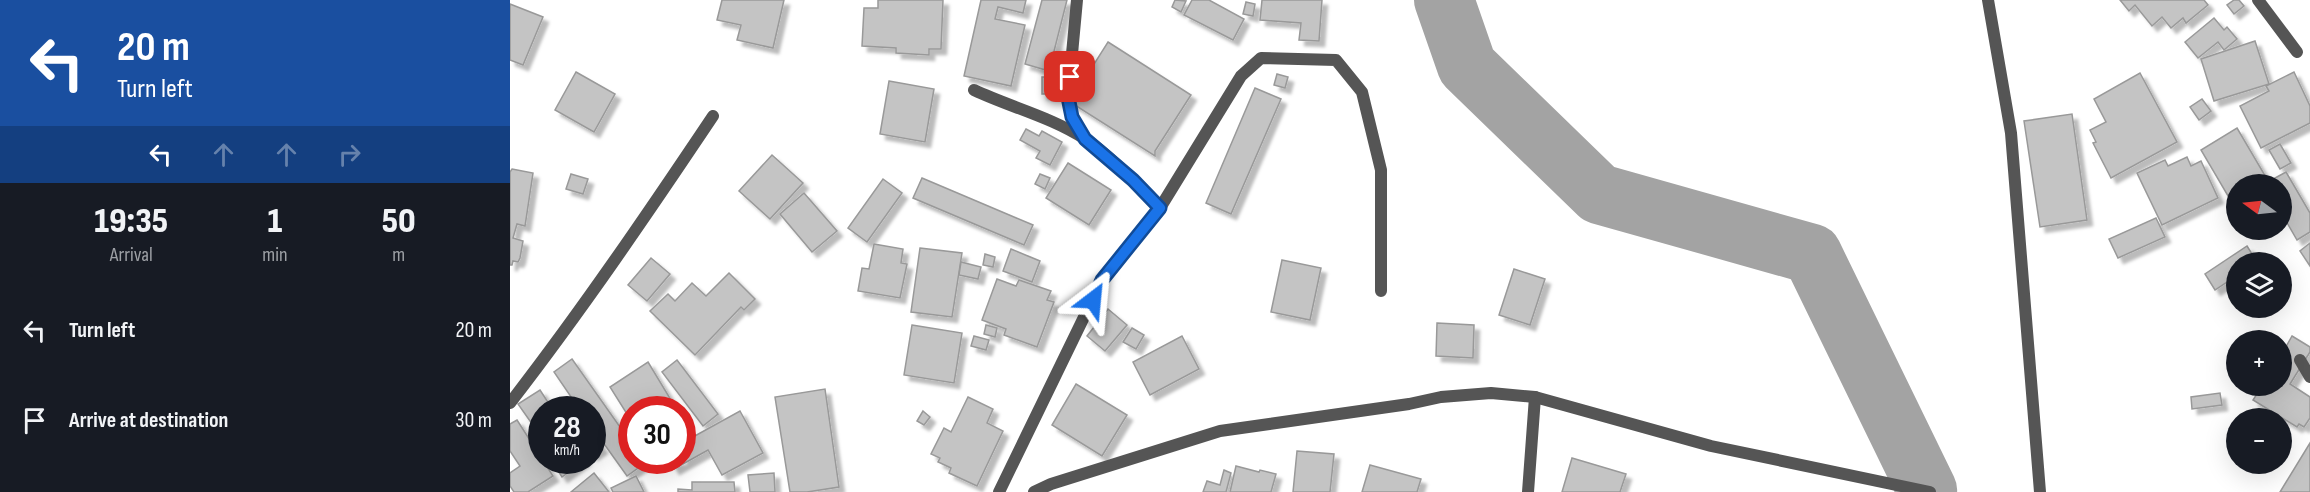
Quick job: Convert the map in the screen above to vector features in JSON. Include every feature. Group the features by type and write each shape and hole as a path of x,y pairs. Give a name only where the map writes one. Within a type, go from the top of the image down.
{"street":[{"path":"1077,0 1068,97 1072,117 1085,139"},
{"path":"1988,0 2011,133 2040,492"},
{"path":"2258,0 2297,52"},
{"path":"999,492 1102,280 1160,208 1241,76 1261,58 1336,60 1362,92 1381,170 1381,291"},
{"path":"974,90 1049,121 1085,139 1133,180 1160,208"},
{"path":"510,403 559,340 713,116"},
{"path":"2300,360 2310,377"},
{"path":"1034,492 1051,484 1220,431 1409,404 1441,397 1491,393 1535,398 1711,446 1930,492"},
{"path":"1528,492 1535,398"}],"building":[{"path":"722,0 784,0 773,48 737,40 741,25 717,20"},
{"path":"878,0 943,0 941,49 929,49 929,55 896,53 896,48 862,46 864,8 878,8"},
{"path":"981,0 1026,0 1023,13 998,7 995,19 1025,25 1011,86 964,76"},
{"path":"1042,0 1067,0 1049,71 1025,64"},
{"path":"1175,0 1186,1 1181,12 1172,7"},
{"path":"1192,0 1209,0 1244,19 1233,40 1184,15"},
{"path":"1262,0 1322,0 1319,41 1299,40 1301,23 1260,20"},
{"path":"2120,0 2204,0 2208,5 2186,23 2183,18 2171,28 2162,17 2152,26 2135,5 2129,11"},
{"path":"2234,0 2239,0 2244,6 2234,14 2227,5"},
{"path":"1246,2 1255,4 1253,16 1243,14"},
{"path":"510,4 543,17 523,65 510,60"},
{"path":"2214,18 2224,30 2227,27 2237,39 2224,50 2218,42 2198,58 2185,42"},
{"path":"2255,41 2269,84 2214,101 2201,59"},
{"path":"1108,42 1191,95 1155,151 1155,156 1070,102"},
{"path":"576,72 615,94 594,132 555,110"},
{"path":"2294,72 2310,106 2310,123 2261,148 2240,106 2269,91 2266,86"},
{"path":"2140,73 2177,142 2111,178 2093,143 2096,142 2090,130 2106,122 2094,99"},
{"path":"1277,74 1288,77 1285,88 1274,85"},
{"path":"1042,77 1061,77 1061,94 1042,94"},
{"path":"889,81 934,89 925,142 880,134"},
{"path":"1255,88 1281,99 1231,214 1206,203"},
{"path":"2202,99 2211,111 2199,120 2190,107"},
{"path":"2072,114 2087,220 2040,227 2024,121"},
{"path":"2237,128 2264,174 2226,174 2226,192 2201,150"},
{"path":"1026,129 1039,136 1042,131 1062,142 1050,165 1036,158 1040,151 1020,140"},
{"path":"2280,144 2291,163 2280,169 2269,150"},
{"path":"772,155 803,183 770,219 739,191"},
{"path":"2187,157 2191,166 2201,161 2218,198 2162,225 2137,173 2165,160 2168,166"},
{"path":"1068,163 1111,190 1089,225 1046,198"},
{"path":"512,169 533,173 525,226 517,224 513,238 523,241 520,258 518,262 513,261 510,265 510,172"},
{"path":"571,174 588,179 583,194 566,189"},
{"path":"1040,174 1050,178 1045,189 1035,184"},
{"path":"922,178 1033,225 1024,245 913,198"},
{"path":"883,179 902,193 867,242 848,228"},
{"path":"2292,182 2310,213 2310,232 2297,240 2292,231"},
{"path":"804,193 837,231 812,252 780,214"},
{"path":"2156,218 2165,237 2118,258 2109,239"},
{"path":"2310,243 2310,266 2300,251"},
{"path":"874,244 903,249 901,263 907,264 900,298 858,291 862,268 869,269"},
{"path":"2247,246 2251,252 2238,252"},
{"path":"920,248 962,253 952,317 911,312"},
{"path":"1011,249 1040,261 1032,282 1003,271"},
{"path":"985,254 995,257 993,267 983,265"},
{"path":"651,258 670,274 647,301 628,285"},
{"path":"1282,260 1321,268 1310,320 1271,312"},
{"path":"2226,260 2226,283 2215,290 2205,274"},
{"path":"961,262 981,267 978,279 959,275"},
{"path":"1514,269 1545,279 1530,325 1499,315"},
{"path":"729,273 755,299 744,310 741,307 695,355 650,311 668,294 675,301 692,283 706,296"},
{"path":"997,279 1016,286 1019,280 1051,291 1047,300 1054,302 1037,347 1004,335 1006,329 982,320"},
{"path":"1108,309 1127,325 1105,351 1087,336"},
{"path":"1437,323 1474,325 1473,358 1436,356"},
{"path":"912,325 962,333 954,383 904,375"},
{"path":"986,325 997,328 995,337 984,334"},
{"path":"1132,328 1144,335 1136,349 1123,342"},
{"path":"974,336 989,340 986,350 971,346"},
{"path":"1182,336 1199,369 1150,395 1133,362"},
{"path":"2292,336 2310,347 2310,352 2292,381"},
{"path":"572,359 598,396 570,396 554,372"},
{"path":"677,360 718,414 703,426 696,417 696,396 680,396 662,372"},
{"path":"648,362 669,396 618,396 618,400 610,387"},
{"path":"1076,384 1127,415 1102,456 1052,425"},
{"path":"2292,385 2310,397 2310,418 2304,427 2299,424 2297,427 2292,424 2292,408 2266,408 2253,400 2256,396 2292,396"},
{"path":"825,389 839,487 790,492 775,397"},
{"path":"540,390 544,396 531,396"},
{"path":"2220,393 2222,405 2192,409 2191,397"},
{"path":"968,397 993,409 987,423 1003,431 977,486 949,473 951,468 938,462 940,458 931,454 944,428 951,432"},
{"path":"528,398 528,418 518,404"},
{"path":"606,407 618,424 618,463 606,447"},
{"path":"740,411 763,453 722,475 708,450 696,457 696,435"},
{"path":"923,411 930,417 924,425 917,421"},
{"path":"517,420 528,437 528,474 552,474 553,476 528,492 514,492 510,486 510,473 520,466 510,451 510,424"},
{"path":"2310,443 2310,492 2280,492"},
{"path":"1297,451 1334,454 1330,492 1293,492"},
{"path":"1572,458 1626,474 1620,492 1562,492"},
{"path":"1370,465 1421,479 1417,492 1362,492"},
{"path":"1236,466 1276,474 1271,492 1230,492"},
{"path":"1224,470 1231,473 1226,492 1203,492 1207,481 1220,485"},
{"path":"774,473 775,492 750,492 748,475"},
{"path":"595,474 609,492 571,492"},
{"path":"636,476 644,492 613,492 611,488"},
{"path":"692,482 734,482 735,492 678,492 678,489 692,490"}],"waterway":[{"path":"1444,0 1467,66 1599,194 1812,254 1926,492"}],"route":[{"path":"1070,77 1068,97 1072,117 1085,139 1133,180 1160,208 1102,280 1093,300"}]}
